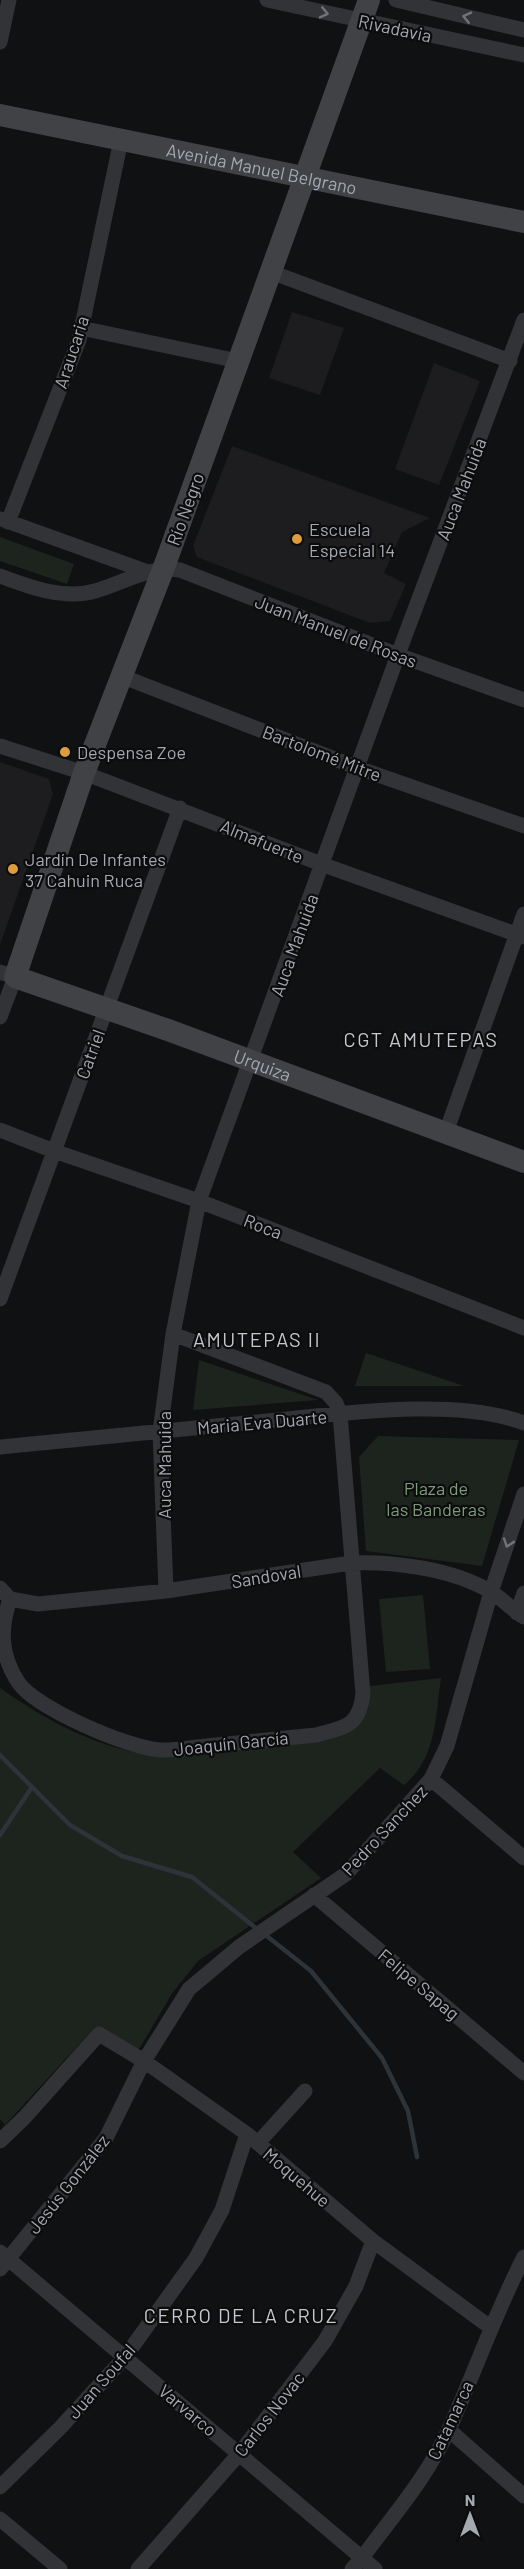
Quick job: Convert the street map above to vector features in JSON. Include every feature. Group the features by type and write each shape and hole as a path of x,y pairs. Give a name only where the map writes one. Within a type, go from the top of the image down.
{"street":[{"path":"0,42 9,0"},
{"name":"Rivadavia","path":"267,0 524,55"},
{"name":"Río Negro","path":"0,1017 7,974 121,675 156,569 238,361 369,0"},
{"name":"Rivadavia","path":"396,0 524,30"},
{"name":"Avenida Manuel Belgrano","path":"0,115 524,222"},
{"name":"Araucaria","path":"4,521 79,340 121,140"},
{"path":"271,272 510,361"},
{"name":"Auca Mahuida","path":"166,1591 160,1432 173,1334 200,1201 324,865 398,656 524,320"},
{"path":"81,328 238,361"},
{"name":"Juan Manuel de Rosas","path":"4,521 156,569 180,570 398,656 524,700"},
{"path":"0,576 31,588 59,593 93,592 156,569"},
{"name":"Bartolomé Mitre","path":"121,675 358,768 524,826"},
{"name":"Almafuerte","path":"0,746 84,773 324,865 520,935"},
{"name":"Catriel","path":"0,1299 180,808"},
{"path":"446,1132 520,935 524,914"},
{"name":"Urquiza","path":"7,974 524,1162"},
{"name":"Roca","path":"0,1130 200,1201 524,1328"},
{"path":"173,1334 326,1392 336,1403 340,1414 351,1563"},
{"name":"Maria Eva Duarte","path":"0,1447 340,1414 433,1409 473,1412 524,1423"},
{"name":"Pedro Sanchez","path":"144,2061 189,1989 239,1947 346,1874 431,1779 447,1746 491,1592 524,1494"},
{"name":"Sandoval","path":"5,1594 38,1604 166,1591 351,1563 377,1562 464,1579 491,1592 520,1615"},
{"name":"Joaquín García","path":"5,1594 2,1646 19,1683 54,1710 88,1728 123,1741 160,1750 316,1735 354,1722 361,1712 363,1694 351,1563"},
{"path":"520,1615 524,1593"},
{"path":"431,1779 524,1858"},
{"name":"Felipe Sapag","path":"315,1895 524,2073"},
{"name":"Moquehue","path":"0,2141 24,2118 99,2034 144,2061 252,2139 373,2241 490,2327"},
{"name":"Jesús González","path":"3,2260 106,2138 144,2061"},
{"path":"252,2139 305,2091"},
{"name":"Juan Soufal","path":"0,2487 60,2428 125,2357 196,2258 222,2210 252,2139"},
{"name":"Carlos Novac","path":"138,2569 239,2454 326,2341 356,2286 373,2241"},
{"name":"Catamarca","path":"357,2564 430,2464 449,2430 490,2327 518,2285 524,2257"},
{"name":"Varvarco","path":"3,2260 125,2357 239,2454 357,2564 375,2569"},
{"path":"449,2430 524,2496"},
{"path":"0,2519 60,2569"}],"shaded area":[{"path":"292,312 344,328 320,395 269,378"},
{"path":"434,363 480,381 439,485 395,469"},
{"name":"Escuela Especial 14","path":"232,446 430,518 402,532 384,573 406,584 390,621 370,623 197,557 193,546"},
{"name":"Jardín De Infantes 37 Cahuin Ruca","path":"0,762 49,779 53,794 0,945"}],"green space":[{"path":"0,537 74,564 67,584 0,561"},
{"path":"366,1353 464,1386 355,1386"},
{"path":"199,1360 318,1400 193,1410"},
{"name":"Plaza de las Banderas","path":"378,1436 519,1440 482,1566 366,1551 359,1457"},
{"path":"423,1595 430,1669 386,1672 379,1599"},
{"path":"441,1678 433,1736 423,1763 415,1774 404,1785 380,1768 293,1852 321,1878 198,1961 173,1992 138,2051 104,2028 95,2027 5,2125 0,2119 0,1688 35,1711 71,1730 109,1745 149,1755 309,1742 363,1718 368,1709 370,1686"}],"waterway":[{"path":"0,1755 70,1825 122,1856 192,1877 257,1929"},
{"path":"0,1835 32,1787"},
{"path":"268,1937 311,1971 382,2058 408,2111 417,2157"}],"place":[{"name":"Escuela Especial 14","path":"297,539"},
{"name":"Despensa Zoe","path":"65,752"},
{"name":"Jardín De Infantes 37 Cahuin Ruca","path":"13,869"}],"district":[{"name":"CGT AMUTEPAS","path":"421,1039"},
{"name":"AMUTEPAS II","path":"257,1339"},
{"name":"CERRO DE LA CRUZ","path":"241,2315"}]}
